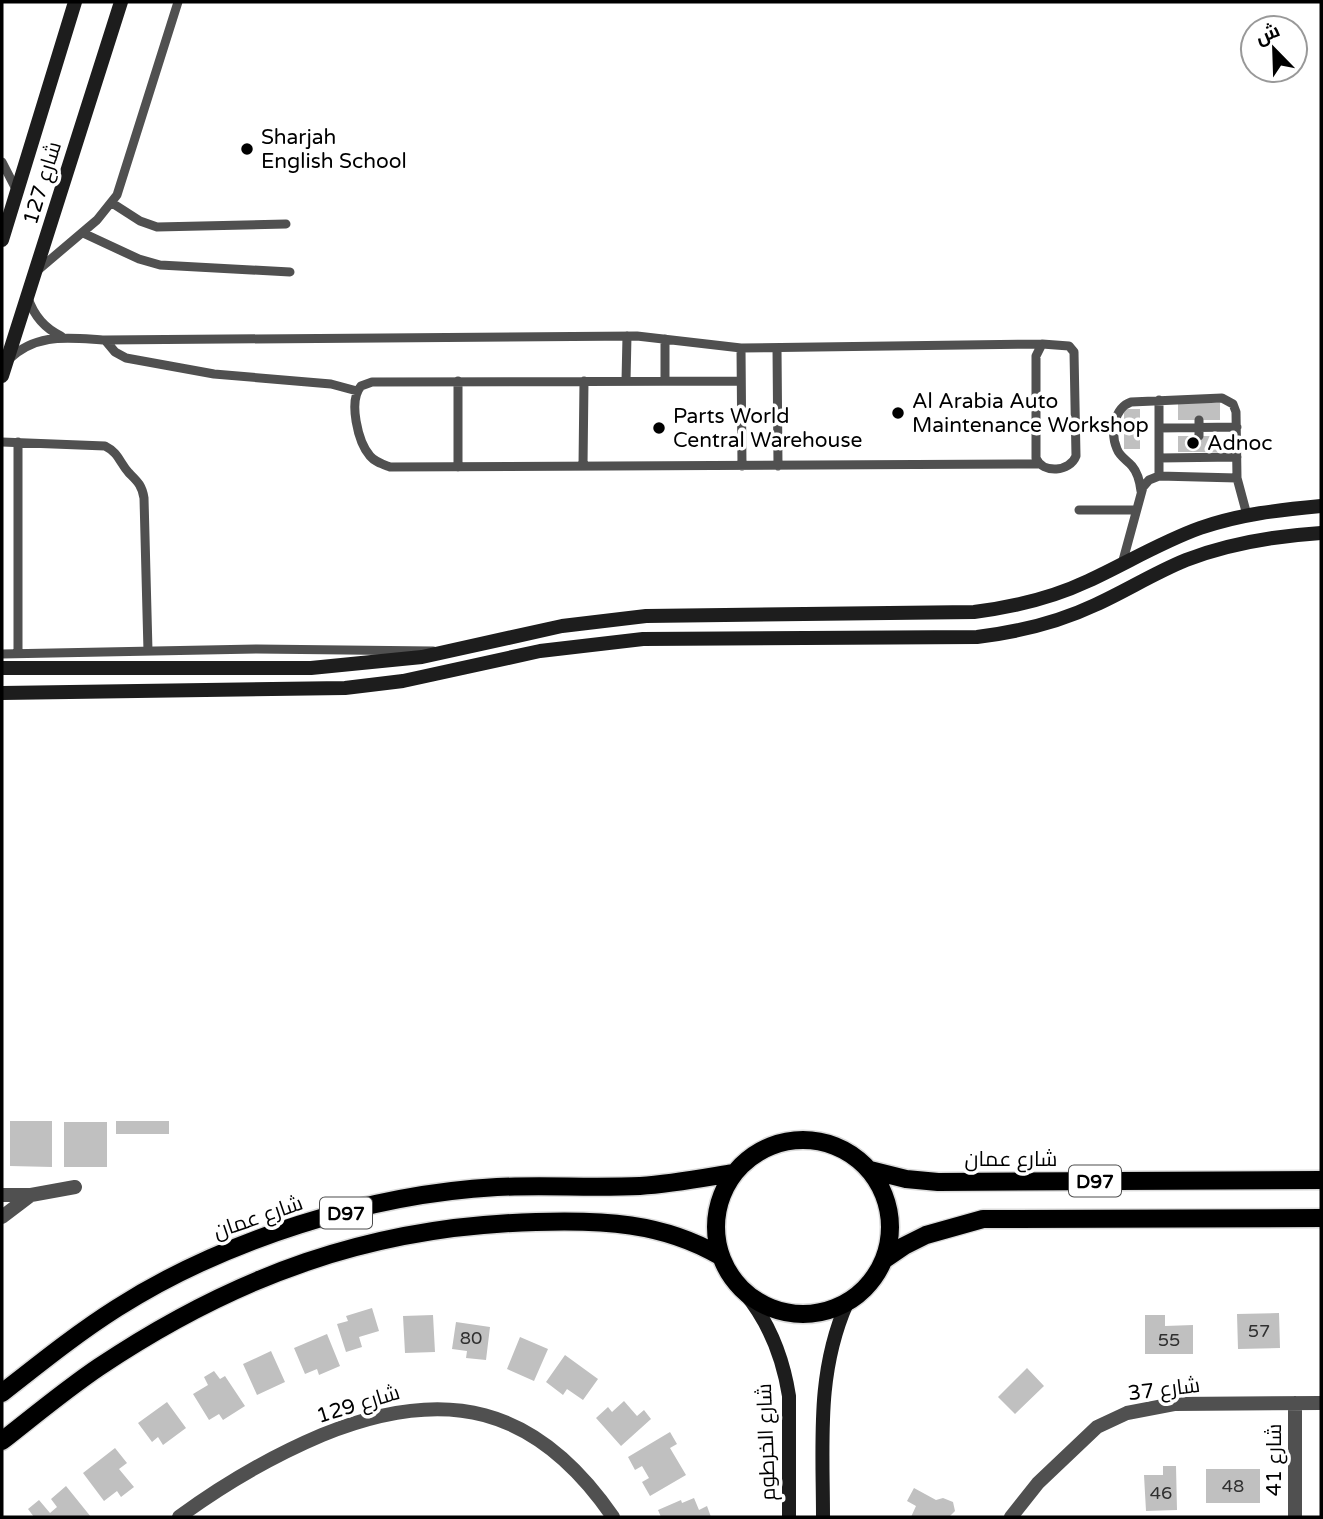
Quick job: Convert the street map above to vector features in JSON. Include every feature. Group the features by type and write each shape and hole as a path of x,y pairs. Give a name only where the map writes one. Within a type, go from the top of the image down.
{"main road":[{"path":"813,1140 834,1145 854,1155 870,1170 888,1203 890,1241 885,1259 869,1284 846,1303 805,1315 783,1312 762,1304 744,1292 730,1276 720,1256 716,1235 717,1213 723,1192 734,1173 750,1158 769,1147 790,1141 813,1140"},
{"name":"شارع عمان","path":"870,1170 906,1179 938,1182 1321,1180"},
{"name":"شارع عمان","path":"2,1393 86,1329 151,1288 221,1254 295,1227 373,1206 455,1191 496,1187 642,1186 734,1173"},
{"name":"D97","path":"885,1259 926,1236 983,1219 1321,1218"},
{"name":"D97","path":"2,1441 96,1369 168,1324 227,1293 276,1272 354,1247 472,1225 547,1221 610,1222 634,1224 669,1233 700,1244 720,1256"}],"street":[{"name":"شارع 127","path":"2,240 75,2"},
{"name":"شارع 127","path":"2,376 121,2"},
{"path":"2,668 311,667 385,662 562,626 646,617 974,612 1047,597 1087,582 1198,528 1247,514 1321,506"},
{"path":"2,691 345,688 403,681 540,650 643,639 977,637 1025,629 1074,615 1165,569 1210,552 1262,539 1321,533"},
{"path":"2,1195 31,1195 75,1187"},
{"path":"2,1217 31,1195"},
{"name":"شارع الخرطوم","path":"744,1292 770,1331 786,1377 789,1396 789,1517"},
{"path":"823,1517 823,1391 830,1348 846,1303"},
{"name":"شارع 41","path":"1295,1403 1295,1517"},
{"name":"شارع 37","path":"1011,1517 1038,1483 1097,1427 1127,1413 1174,1405 1321,1403"},
{"name":"شارع 129","path":"179,1517 263,1462 336,1430 381,1414 445,1408 505,1422 540,1440 573,1466 613,1517"}],"lane":[{"path":"37,271 83,233 117,195 178,2"},
{"path":"2,162 17,192"},
{"path":"112,203 146,225 157,227 286,224"},
{"path":"83,233 139,259 160,265 290,272"},
{"path":"28,297 37,317 53,332 63,337"},
{"path":"7,361 20,349 36,341 63,337 105,341 627,336 741,348 1042,344 1069,346 1074,352 1076,456 1073,464 1066,468 1047,468 1039,464 390,467 374,460 364,447 353,402 361,386 372,382 741,381"},
{"path":"626,381 627,336"},
{"path":"665,339 665,381"},
{"path":"105,341 115,352 126,358 214,374 331,384 357,391"},
{"path":"1039,464 1036,356 1042,344"},
{"path":"741,348 742,466"},
{"path":"777,348 778,466"},
{"path":"583,466 584,381"},
{"path":"458,382 458,467"},
{"path":"1141,492 1135,469 1116,447 1116,419 1119,410 1127,403 1222,398 1230,401 1236,412 1237,478 1247,514"},
{"path":"1159,400 1159,476"},
{"path":"1159,428 1237,428"},
{"path":"2,442 105,446 117,453 128,472 138,481 144,498 148,651"},
{"path":"18,442 18,653"},
{"path":"1159,458 1200,455 1237,457"},
{"path":"1122,564 1141,492 1146,483 1159,476 1237,478"},
{"path":"1079,510 1136,510"},
{"path":"2,654 379,649 445,651"}],"building":[{"path":"1178,403 1220,403 1220,420 1178,420"},
{"path":"1124,409 1140,409 1140,449 1124,449"},
{"path":"1178,436 1220,436 1220,452 1178,452"},
{"path":"10,1121 52,1121 52,1167 10,1166"},
{"path":"116,1121 169,1121 169,1134 116,1134"},
{"path":"64,1122 107,1122 107,1167 64,1167"},
{"path":"372,1308 379,1331 359,1337 362,1347 346,1352 337,1324 348,1321 346,1316"},
{"path":"1279,1313 1280,1348 1238,1349 1237,1314"},
{"path":"433,1315 435,1352 405,1353 403,1316"},
{"path":"1145,1315 1165,1315 1165,1326 1193,1325 1193,1354 1145,1354"},
{"path":"456,1322 490,1327 486,1360 466,1358 467,1351 452,1349"},
{"path":"327,1334 340,1366 319,1375 317,1369 305,1374 294,1348"},
{"path":"520,1337 548,1349 534,1381 507,1369"},
{"path":"271,1351 285,1382 257,1395 243,1364"},
{"path":"565,1355 598,1379 583,1400 567,1389 563,1395 546,1382"},
{"path":"1027,1368 1044,1386 1015,1414 998,1397"},
{"path":"214,1371 220,1379 225,1376 245,1406 223,1420 219,1414 209,1420 193,1394 208,1385 204,1377"},
{"path":"624,1401 637,1416 644,1410 651,1419 621,1446 596,1418 608,1407 612,1412"},
{"path":"167,1402 186,1428 163,1445 158,1437 152,1442 138,1423"},
{"path":"670,1432 677,1444 670,1448 686,1475 650,1496 642,1482 649,1478 642,1466 635,1470 628,1457"},
{"path":"115,1448 127,1463 119,1469 134,1487 121,1497 117,1491 104,1501 83,1473"},
{"path":"1163,1466 1176,1466 1177,1510 1146,1511 1144,1475 1163,1475"},
{"path":"1206,1469 1260,1469 1260,1503 1206,1503"},
{"path":"66,1486 91,1517 34,1517 28,1509 39,1500 50,1513 57,1507 51,1499"},
{"path":"914,1488 936,1500 943,1498 953,1502 955,1511 949,1517 911,1517 916,1506 907,1501"},
{"path":"694,1498 699,1510 707,1506 711,1517 661,1517 658,1510 681,1500 682,1503"}],"place":[{"name":"Sharjah English School","path":"247,149"},
{"name":"Al Arabia Auto Maintenance Workshop","path":"898,413"},
{"name":"Parts World Central Warehouse","path":"659,428"},
{"name":"Adnoc","path":"1193,443"}]}
